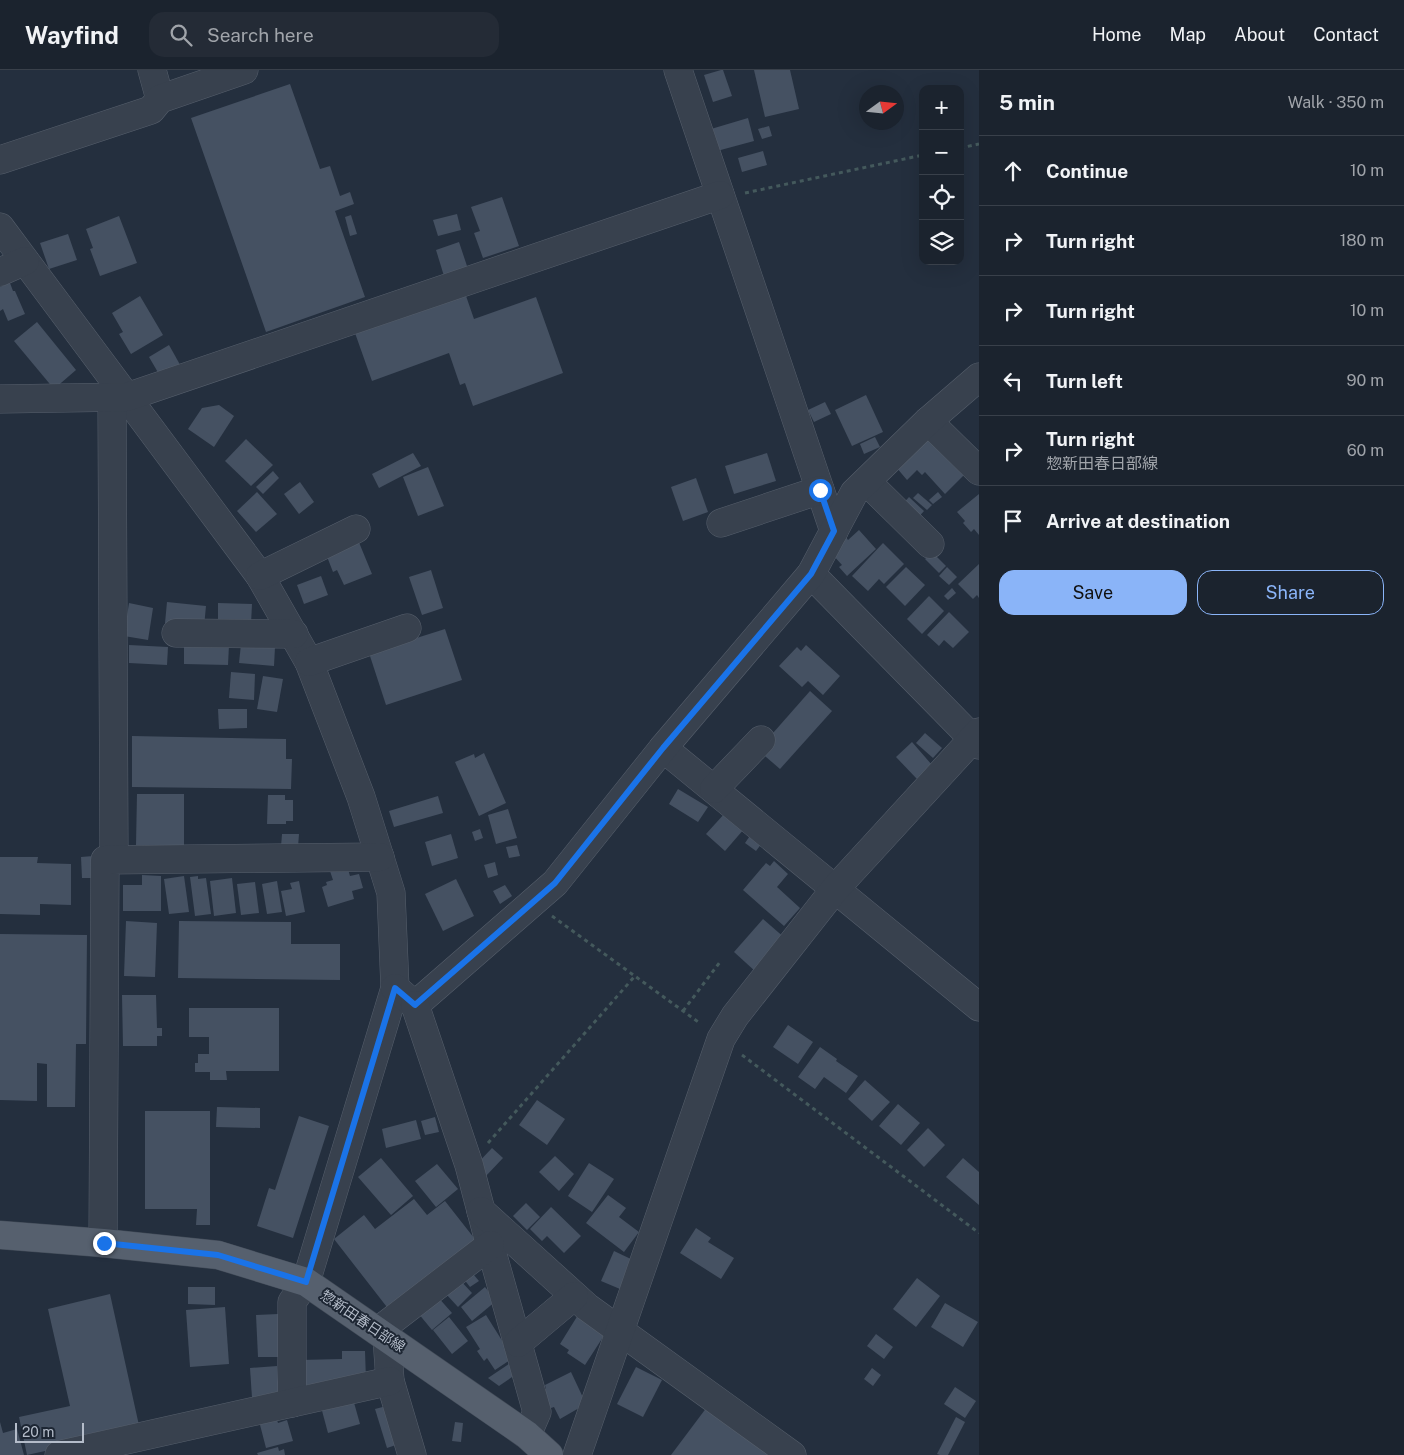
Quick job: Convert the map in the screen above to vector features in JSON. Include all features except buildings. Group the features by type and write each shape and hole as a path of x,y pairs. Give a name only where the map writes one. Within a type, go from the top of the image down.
{"main road":[{"name":"惣新田春日部線","path":"0,1236 104,1243 218,1255 306,1282 527,1435 549,1455"}],"street":[{"path":"152,70 160,99"},
{"path":"0,160 151,110 160,99 244,70"},
{"path":"678,70 834,531"},
{"path":"0,399 120,398 720,196"},
{"path":"0,229 25,261 120,398 260,576 309,662 361,797 391,893 405,997 469,1165 537,1412 527,1435"},
{"path":"0,272 25,261"},
{"path":"292,1403 292,1302 306,1282 405,997 534,903 555,883 663,748 811,574 854,493 928,422 979,377"},
{"path":"114,860 120,398"},
{"path":"928,422 979,471"},
{"path":"867,482 930,544"},
{"path":"721,522 820,490"},
{"path":"260,576 356,529"},
{"path":"577,1455 721,1039 735,1016 835,889 977,738 811,574"},
{"path":"309,662 407,628"},
{"path":"176,633 294,634"},
{"path":"714,789 761,740"},
{"path":"663,748 979,1007"},
{"path":"104,1243 106,860 380,857"},
{"path":"481,1211 587,1307 792,1455"},
{"path":"412,1455 390,1381 383,1334 490,1245"},
{"path":"518,1343 574,1296"},
{"path":"59,1455 390,1381"}],"path":[{"path":"964,147 979,144"},
{"path":"720,196 919,156"},
{"path":"534,903 721,1039 979,1233"},
{"path":"683,1011 720,962"},
{"path":"469,1165 635,976"}],"route":[{"path":"104,1243 218,1255 306,1282 395,988 415,1005 555,883 663,748 811,574 834,531 820,490"}]}
